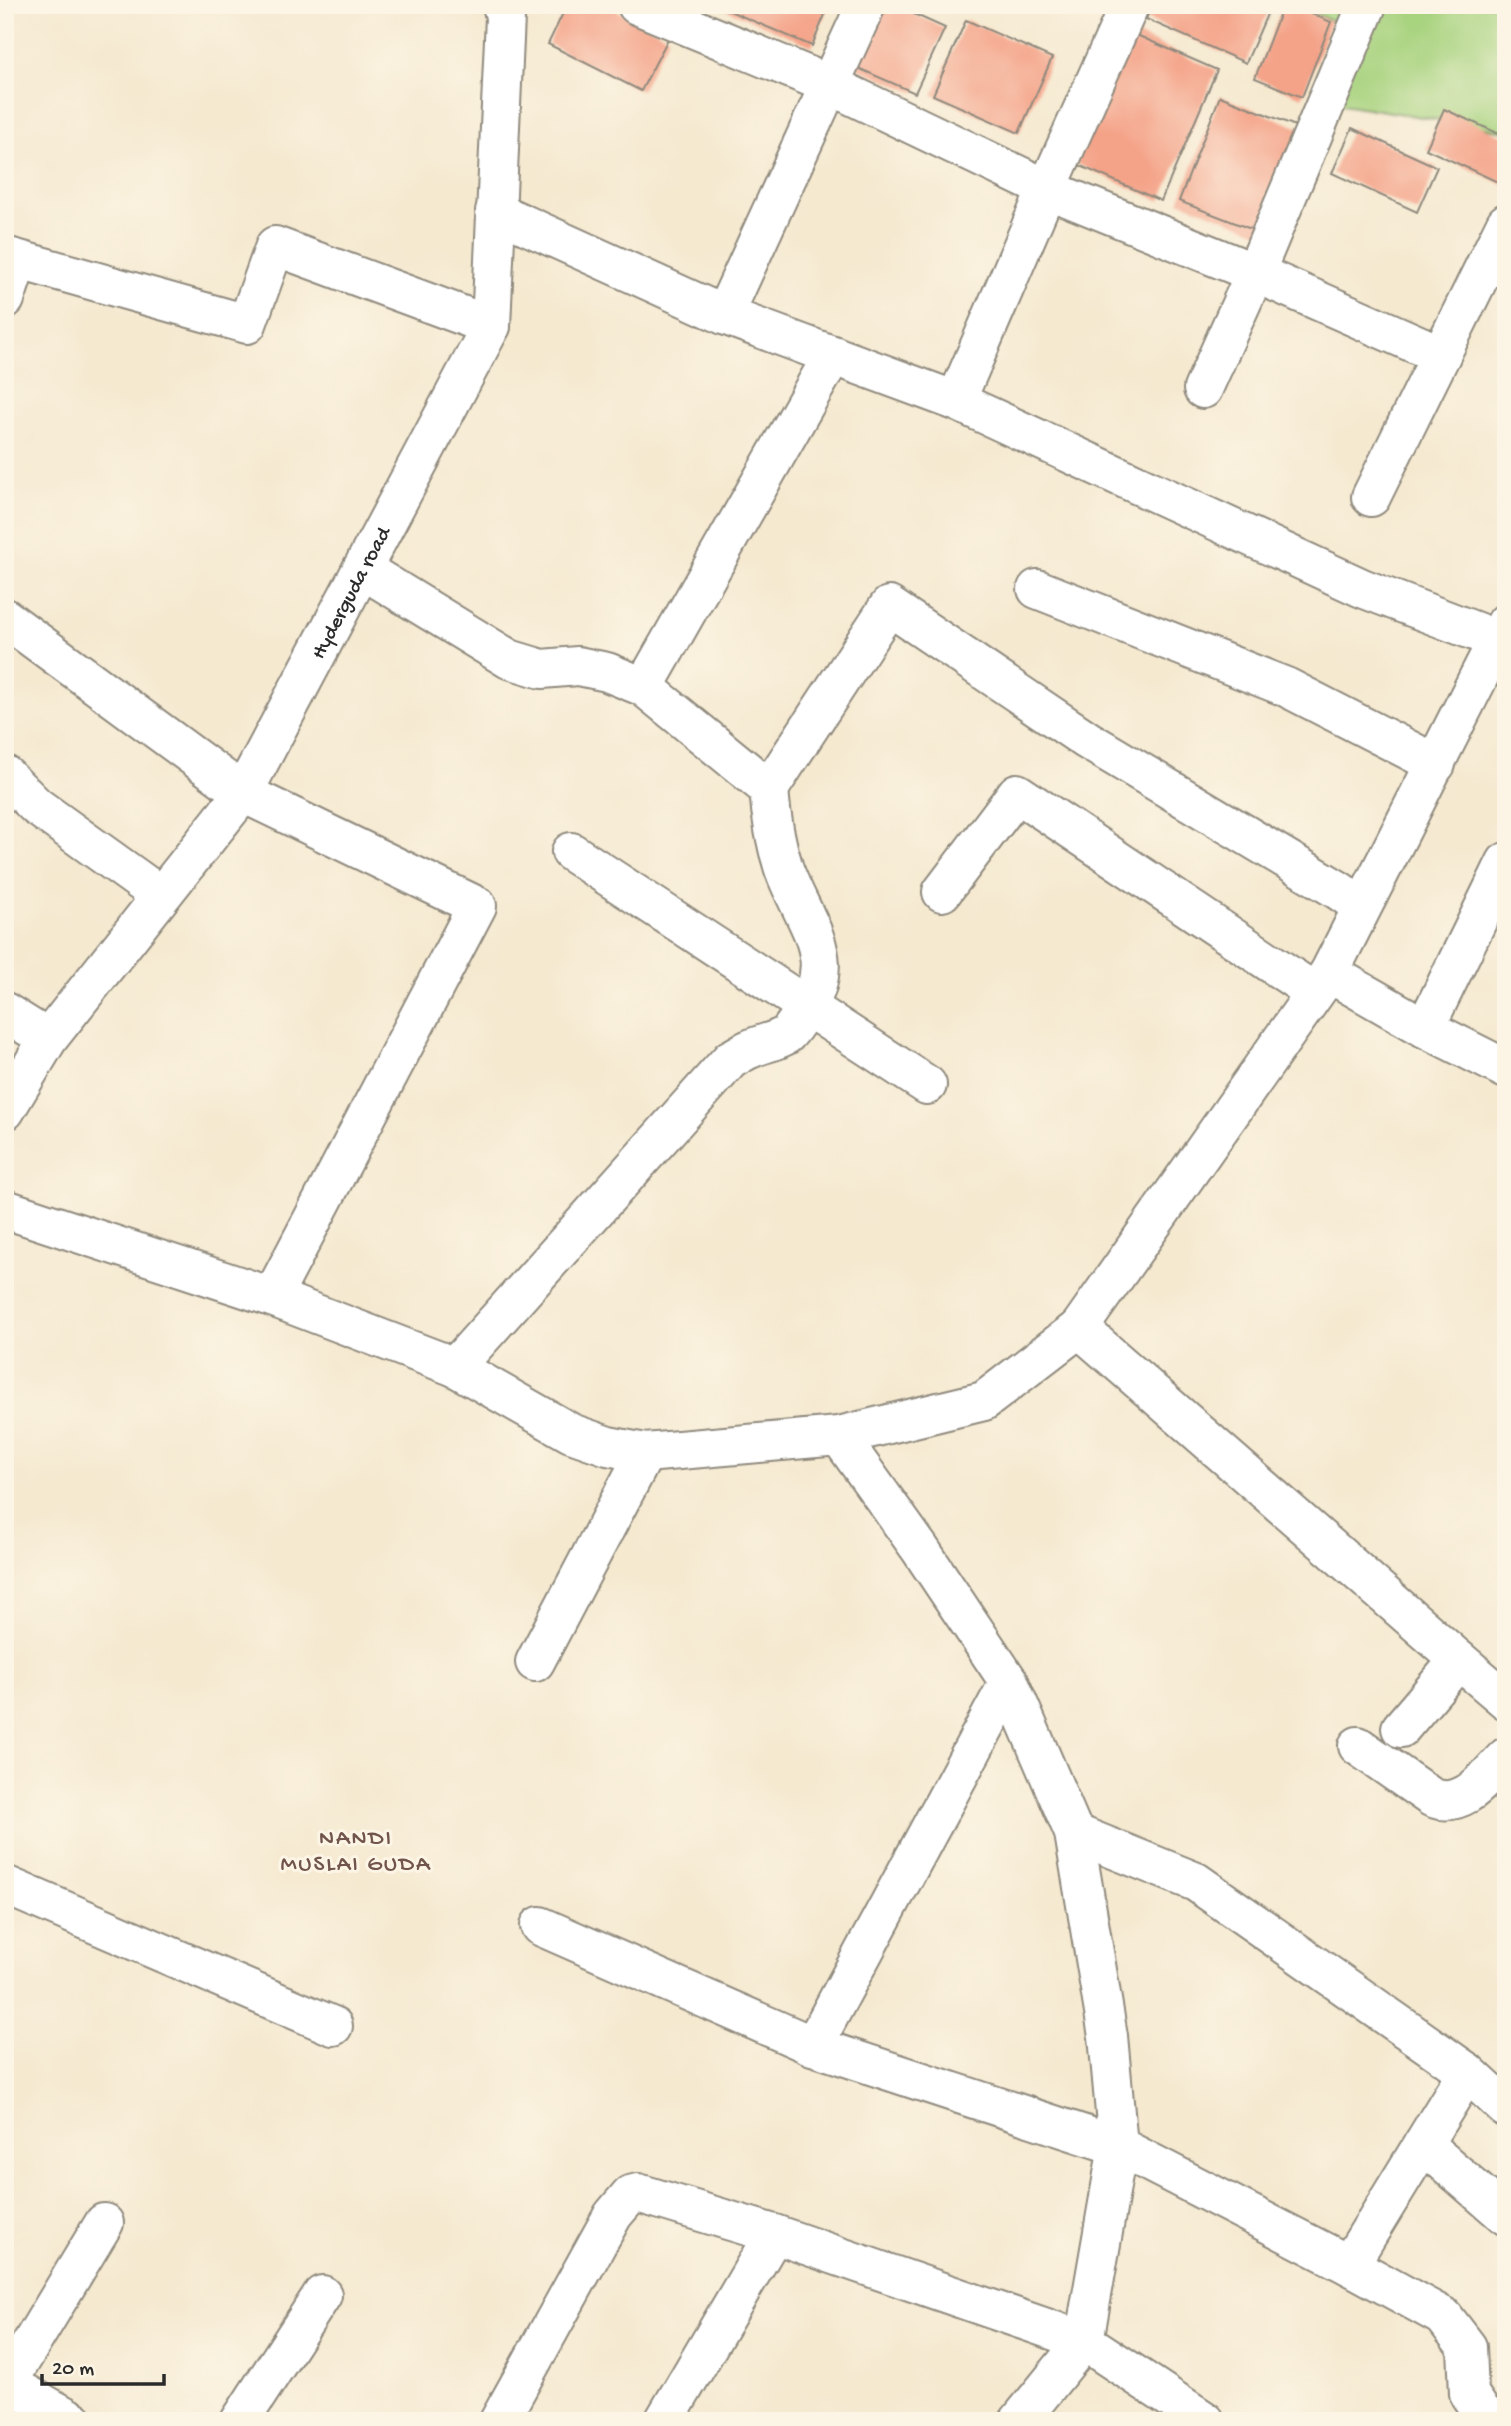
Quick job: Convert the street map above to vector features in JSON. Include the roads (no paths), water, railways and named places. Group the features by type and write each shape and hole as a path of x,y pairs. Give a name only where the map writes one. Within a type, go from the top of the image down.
{"street":[{"path":"637,5 828,85 1047,189 1255,273 1441,355"},
{"path":"724,315 866,5"},
{"path":"1203,388 1255,273 1367,5"},
{"path":"956,401 1129,6"},
{"name":"Hyderguda road","path":"5,1111 47,1039 243,793 491,326 495,211 494,9"},
{"path":"5,1209 272,1297 455,1367 572,1433 608,1446 645,1453 839,1436 984,1401 1079,1328 1322,983 1501,643 1362,588 956,401 724,315 495,211"},
{"path":"1371,497 1506,223"},
{"path":"5,299 11,258 247,324 275,246 491,326"},
{"path":"644,687 833,355"},
{"path":"362,569 509,659 542,670 578,666 588,668 607,672 644,687 769,789"},
{"path":"1037,589 1286,687 1436,764"},
{"path":"455,1367 732,1059 751,1048 787,1034 809,1005 817,988 821,964 817,943 784,870 772,832 769,789 889,606 1087,740 1361,906"},
{"path":"5,618 243,793 477,906 272,1297"},
{"path":"5,775 36,806 161,896"},
{"path":"942,892 1017,793 1322,983 1425,1028 1506,1069"},
{"path":"571,852 809,1005 927,1085"},
{"path":"1425,1028 1506,862"},
{"path":"5,1012 47,1039"},
{"path":"1079,1328 1506,1700"},
{"path":"839,1436 920,1549 1009,1682 1074,1833 1108,2036 1118,2147 1084,2341 1019,2421"},
{"path":"535,1662 645,1453"},
{"path":"1401,1728 1459,1660"},
{"path":"813,2046 1009,1682"},
{"path":"1359,1746 1430,1797 1443,1802 1460,1799 1506,1757"},
{"path":"1074,1833 1196,1882 1467,2072 1506,2108"},
{"path":"5,1885 333,2026"},
{"path":"540,1926 813,2046 1118,2147 1349,2265 1444,2317 1467,2347 1469,2393 1480,2410 1492,2421"},
{"path":"1349,2265 1467,2072"},
{"path":"1423,2144 1506,2216"},
{"path":"499,2421 613,2215 631,2195 638,2193 774,2234 1084,2341 1205,2421"},
{"path":"74,2421 6,2385 104,2223"},
{"path":"664,2421 774,2234"},
{"path":"240,2421 322,2295"}],"district":[{"name":"NANDI MUSLAI GUDA","path":"356,1849"}]}
